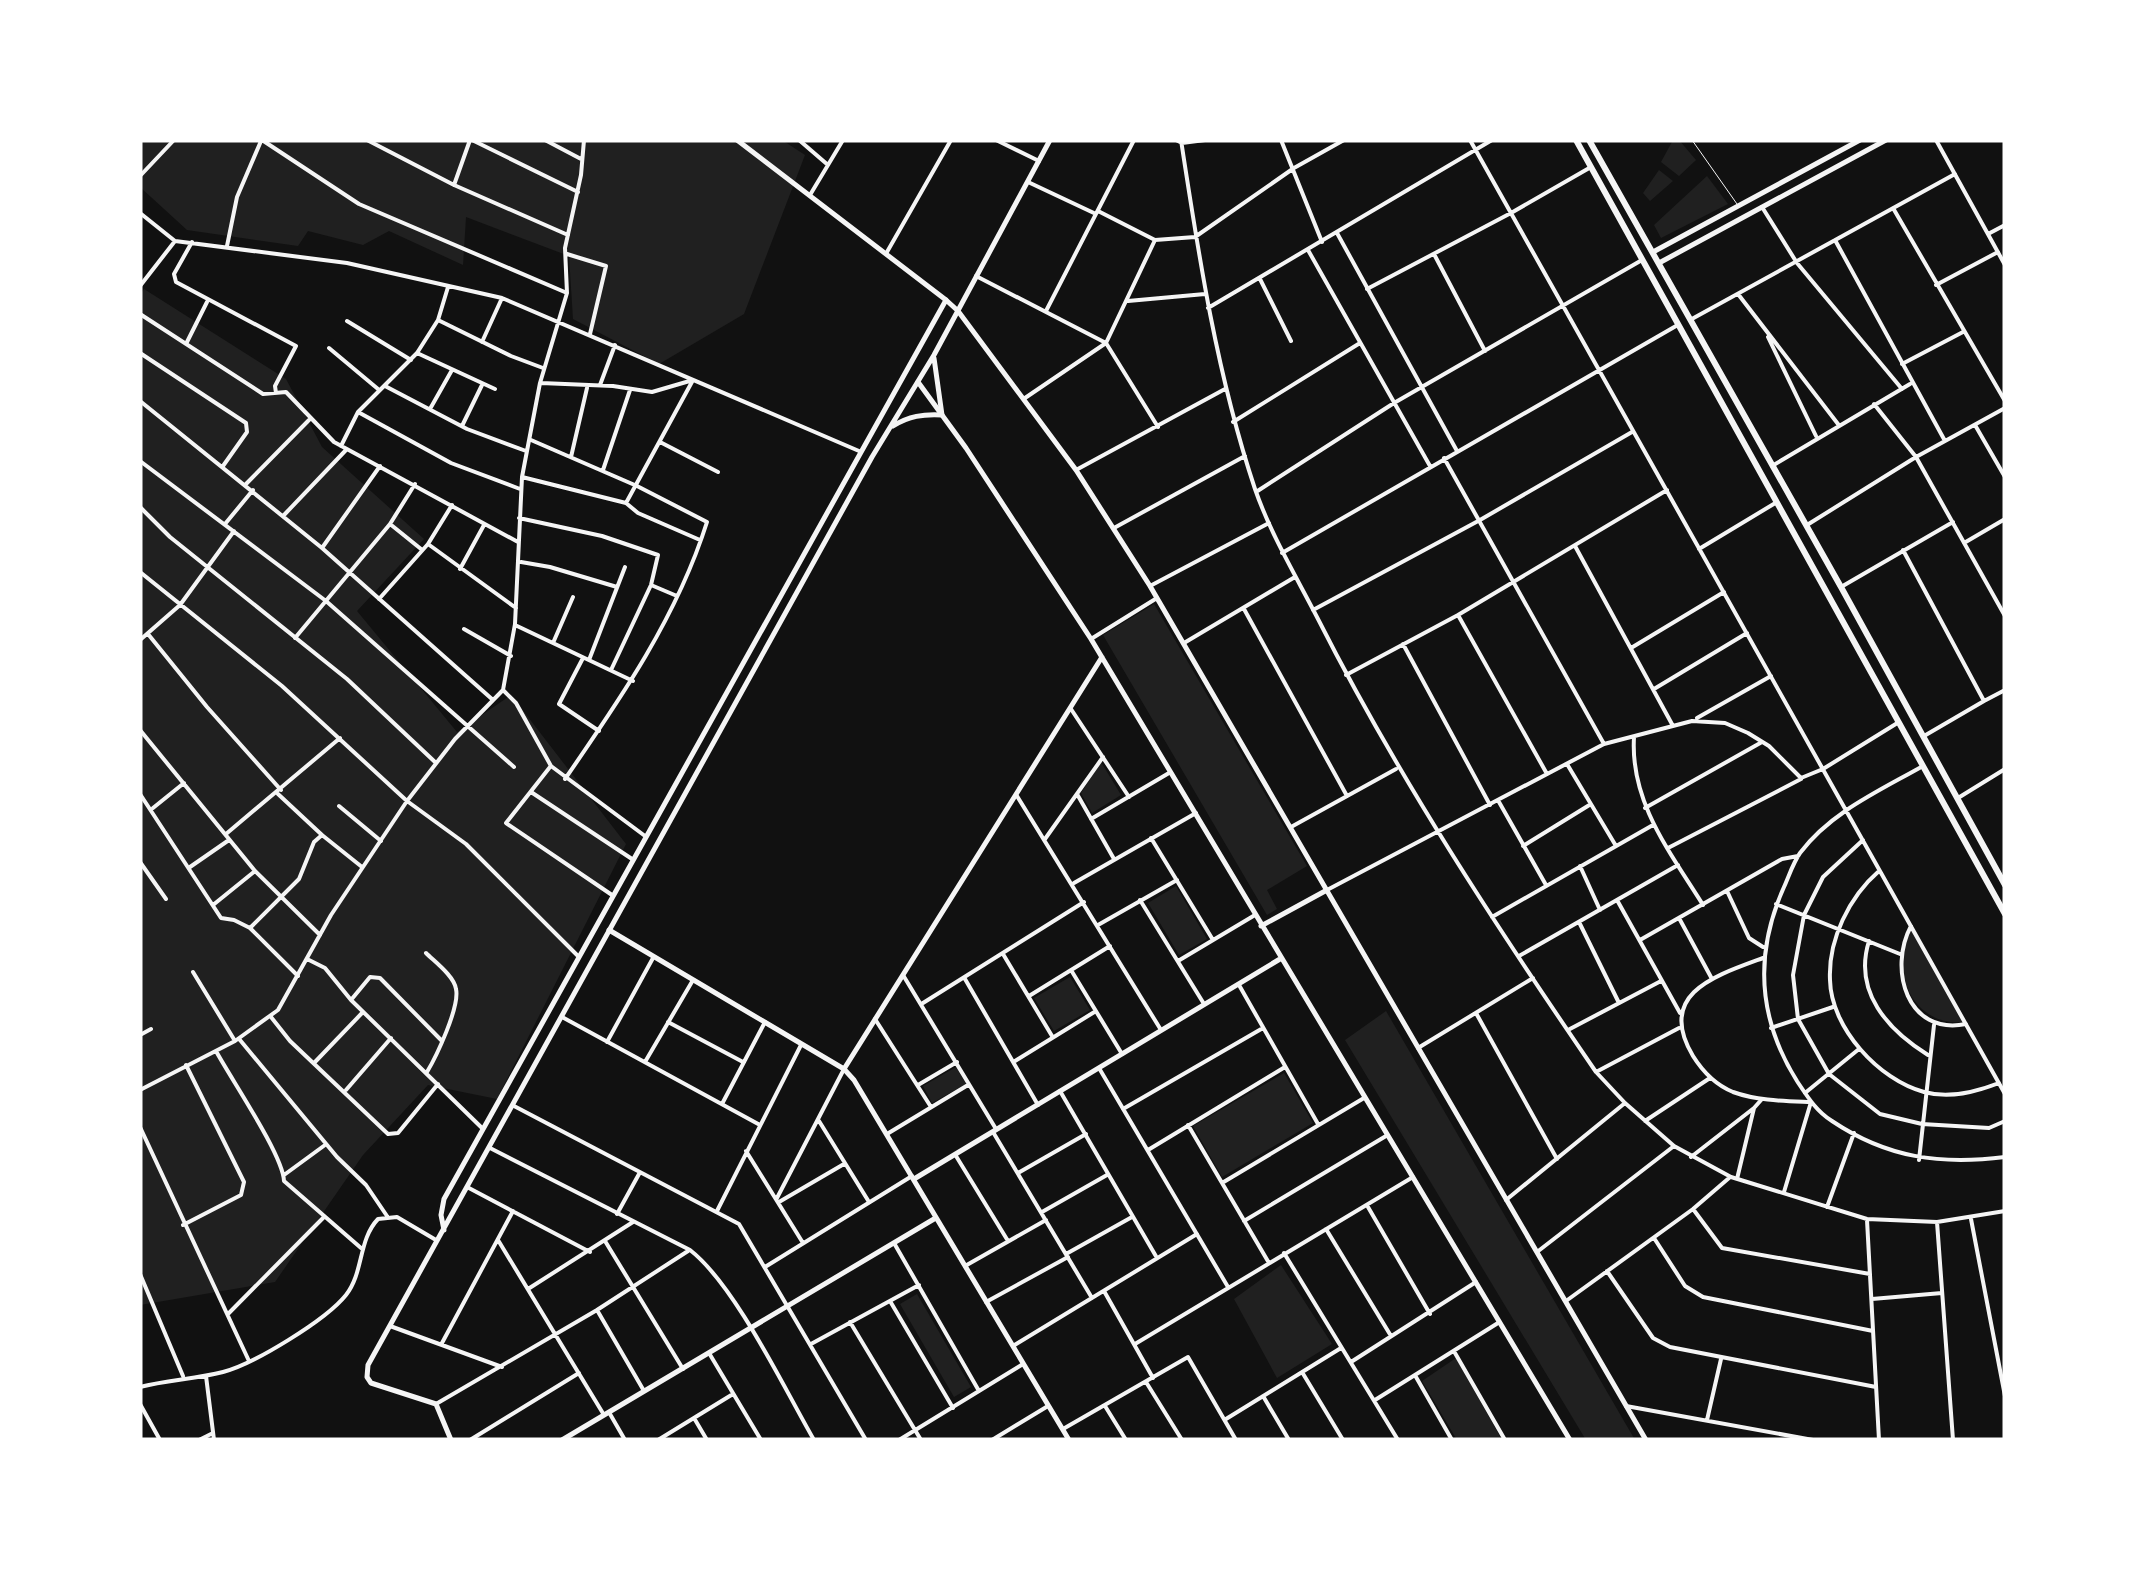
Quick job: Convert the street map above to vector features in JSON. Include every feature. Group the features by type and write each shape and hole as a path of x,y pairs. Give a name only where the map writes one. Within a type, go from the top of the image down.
{"highway":[{"path":"1576,140 2005,914"},
{"path":"1589,140 2005,885"},
{"path":"1609,200 1616,200 1620,194"},
{"path":"1622,224 1626,217 1633,219"},
{"path":"1800,542 1810,544 1812,537"},
{"path":"1815,568 1817,560 1825,560"},
{"path":"1993,892 2005,906"}],"street":[{"path":"140,176 174,140"},
{"path":"226,246 237,197 262,140 359,204 566,293"},
{"path":"367,140 454,185 568,236"},
{"path":"454,185 471,140 578,192"},
{"path":"545,140 582,160"},
{"path":"140,1090 237,1040 270,1016 407,801 466,726 503,690 515,624 520,490 540,383 566,293 565,253 584,140"},
{"path":"738,140 958,311 1076,470 1184,643 1646,1440"},
{"path":"799,140 828,165"},
{"path":"810,195 843,140"},
{"path":"886,252 951,140"},
{"path":"996,140 1039,161"},
{"path":"690,1250 597,1310 436,1404 368,1381 368,1365 934,355 1050,140"},
{"path":"1046,311 1134,140"},
{"path":"1205,140 1180,141 1195,237 1233,422 1268,523 1397,768 1596,1072 1674,1146 1734,1178 1867,1219 1938,1222 2005,1211"},
{"path":"1282,140 1322,242"},
{"path":"1028,181 1155,240 1195,237 1294,168 1344,140"},
{"path":"1470,140 2005,1094"},
{"path":"1208,308 1492,140"},
{"path":"1653,252 1860,140"},
{"path":"1659,262 1886,140"},
{"path":"1936,140 2005,265"},
{"path":"1825,159 1831,170"},
{"path":"1367,289 1511,214 1591,167"},
{"path":"1690,320 1955,174"},
{"path":"1762,207 1797,262 1902,388"},
{"path":"1893,208 2005,401"},
{"path":"140,213 175,241 347,263 502,298 859,451"},
{"path":"1988,234 2005,225"},
{"path":"1337,233 1457,450"},
{"path":"1025,398 1106,343 1155,240"},
{"path":"1835,240 1945,441"},
{"path":"140,286 175,241"},
{"path":"192,242 174,278 207,302 294,344 296,349 275,386 276,393"},
{"path":"1308,250 1430,466"},
{"path":"1936,284 1998,252"},
{"path":"565,253 606,266 590,334"},
{"path":"1434,254 1485,351"},
{"path":"1256,492 1394,403 1643,260"},
{"path":"976,276 1106,343 1158,426"},
{"path":"1260,278 1292,341"},
{"path":"340,446 358,412 417,353 438,320 449,285"},
{"path":"1128,301 1206,294"},
{"path":"1738,294 1838,424"},
{"path":"482,342 502,298"},
{"path":"444,1230 440,1214 444,1199 482,1128 946,300"},
{"path":"186,344 207,302"},
{"path":"140,314 263,394 286,392 340,446 518,542"},
{"path":"438,320 544,368"},
{"path":"346,321 411,360"},
{"path":"1282,553 1680,324"},
{"path":"1764,328 1816,438"},
{"path":"1902,364 1964,332"},
{"path":"1233,422 1360,343"},
{"path":"600,385 614,345"},
{"path":"328,348 381,387 526,451"},
{"path":"140,353 246,423 247,432 223,466"},
{"path":"417,353 495,388"},
{"path":"934,355 934,380 942,415"},
{"path":"430,409 452,370"},
{"path":"540,383 652,392 694,380"},
{"path":"626,503 694,380"},
{"path":"918,382 1091,639 1570,1440"},
{"path":"462,426 483,383"},
{"path":"1772,466 1912,383"},
{"path":"572,457 587,387"},
{"path":"1076,470 1226,388"},
{"path":"603,470 630,390"},
{"path":"140,401 284,515 492,700"},
{"path":"1874,404 1916,457 2005,616"},
{"path":"1806,525 2005,408"},
{"path":"358,412 451,463 520,490"},
{"path":"891,428 906,418 942,415"},
{"path":"246,484 310,418"},
{"path":"1975,425 2005,477"},
{"path":"1313,610 1633,431"},
{"path":"528,439 706,519 677,596 633,681 565,779"},
{"path":"660,442 718,472"},
{"path":"284,515 348,449"},
{"path":"1114,528 1245,456"},
{"path":"1444,458 1604,744"},
{"path":"140,461 326,602 514,767"},
{"path":"322,548 381,465"},
{"path":"522,477 626,503 638,513 700,540"},
{"path":"295,638 390,524 415,484"},
{"path":"225,524 254,490"},
{"path":"1346,675 1458,615 1666,490"},
{"path":"1699,549 1778,501"},
{"path":"379,598 428,544 452,505"},
{"path":"140,507 206,567 346,679 435,762"},
{"path":"518,518 602,536 658,555 651,585 611,670"},
{"path":"1964,543 2005,520"},
{"path":"1841,586 1953,522"},
{"path":"1150,586 1268,523"},
{"path":"390,524 422,550"},
{"path":"460,569 485,524"},
{"path":"140,640 180,604 234,531"},
{"path":"428,544 516,608"},
{"path":"1575,545 1673,726"},
{"path":"1903,550 1984,701"},
{"path":"519,562 550,566 618,587"},
{"path":"599,731 559,704 586,658 625,567"},
{"path":"140,572 282,686 407,801 466,844 578,956"},
{"path":"1184,643 1295,576"},
{"path":"651,585 677,596"},
{"path":"1631,648 1724,592"},
{"path":"553,643 572,597"},
{"path":"1091,639 1157,598"},
{"path":"1244,609 1347,796"},
{"path":"1458,615 1548,774"},
{"path":"515,624 633,681"},
{"path":"464,630 511,656"},
{"path":"1654,689 1747,633"},
{"path":"148,634 279,792 322,835 362,867"},
{"path":"1402,644 1490,805"},
{"path":"778,1200 844,1069 1102,657"},
{"path":"1262,926 1604,744 1692,721 1771,676"},
{"path":"730,684 742,692"},
{"path":"503,690 516,703 550,766 644,836"},
{"path":"1923,736 2005,690"},
{"path":"1071,708 1129,797"},
{"path":"1692,721 1725,723 1762,742 1802,778"},
{"path":"1668,848 1823,769 1900,721"},
{"path":"140,730 254,871 320,935"},
{"path":"1634,735 1636,781 1645,808 1702,905"},
{"path":"226,834 340,738"},
{"path":"1645,808 1762,742"},
{"path":"1045,839 1103,756"},
{"path":"1567,763 1616,846"},
{"path":"550,766 506,822 612,895"},
{"path":"1924,766 1846,809 1814,836 1798,856 1776,904 1763,948 1762,990 1785,1062 1810,1102 1830,1120 1872,1144 1919,1160 1972,1162 2005,1157"},
{"path":"1291,827 1397,768"},
{"path":"1958,798 2005,769"},
{"path":"1091,819 1170,772"},
{"path":"152,809 184,783"},
{"path":"530,792 632,859"},
{"path":"140,794 221,918 250,928 298,976"},
{"path":"1016,794 1161,1030"},
{"path":"1077,794 1114,860"},
{"path":"1498,801 1546,884"},
{"path":"1524,846 1591,804"},
{"path":"339,806 380,841"},
{"path":"1073,884 1196,813"},
{"path":"1492,916 1654,824"},
{"path":"250,928 299,879 314,842 322,835"},
{"path":"1151,838 1213,940"},
{"path":"190,867 230,840"},
{"path":"1862,840 1823,878 1804,916 1793,976 1798,1019 1829,1074 1880,1114 1922,1124 1989,1128 2005,1121"},
{"path":"1640,940 1782,859 1798,856"},
{"path":"140,862 166,899"},
{"path":"1520,956 1678,865"},
{"path":"1580,866 1600,910"},
{"path":"1880,870 1860,888 1838,929 1830,979 1835,1006 1859,1049 1894,1078 1925,1092 1972,1094 1999,1083"},
{"path":"212,905 254,871"},
{"path":"1098,925 1176,880"},
{"path":"1727,891 1750,938 1763,948"},
{"path":"1140,900 1204,1004"},
{"path":"1618,900 1680,1014"},
{"path":"923,1003 1084,902"},
{"path":"1776,904 1900,954"},
{"path":"1178,961 1255,914"},
{"path":"1680,918 1712,980"},
{"path":"1578,922 1619,1003"},
{"path":"1911,926 1900,954 1900,981 1912,1004 1934,1023 1966,1024"},
{"path":"609,930 844,1069 1070,1440"},
{"path":"1869,942 1864,958 1868,990 1893,1030 1928,1055"},
{"path":"1029,997 1110,946"},
{"path":"426,953 456,987 457,996 427,1072"},
{"path":"1003,954 1053,1037"},
{"path":"606,1042 654,957"},
{"path":"307,958 325,968 362,1012 482,1128"},
{"path":"1763,958 1696,990 1680,1014 1679,1028 1710,1078 1732,1091 1762,1099 1810,1102"},
{"path":"764,1267 1280,959"},
{"path":"1071,970 1122,1054"},
{"path":"193,972 237,1040 366,1186 387,1216"},
{"path":"903,974 1092,1298"},
{"path":"351,1000 370,977 380,978 442,1041"},
{"path":"1418,1048 1534,977"},
{"path":"964,978 1038,1104"},
{"path":"645,1062 692,980"},
{"path":"1568,1030 1662,980"},
{"path":"1238,984 1318,1124"},
{"path":"1771,1028 1835,1006"},
{"path":"1013,1062 1096,1011"},
{"path":"315,1062 362,1012"},
{"path":"1476,1013 1557,1159"},
{"path":"270,1016 290,1042 391,1135 398,1133 438,1084"},
{"path":"562,1017 760,1125"},
{"path":"876,1019 931,1107"},
{"path":"668,1022 744,1062"},
{"path":"722,1104 765,1022"},
{"path":"1919,1160 1934,1023"},
{"path":"1123,1109 1263,1028"},
{"path":"1596,1072 1679,1028"},
{"path":"140,1035 151,1029"},
{"path":"346,1090 391,1038"},
{"path":"717,1210 801,1044"},
{"path":"1805,1093 1859,1049"},
{"path":"216,1051 284,1174 284,1181 362,1250"},
{"path":"918,1085 957,1062"},
{"path":"183,1224 244,1190 244,1182 186,1065"},
{"path":"1148,1150 1286,1067"},
{"path":"1099,1068 1228,1287"},
{"path":"1645,1121 1710,1078"},
{"path":"887,1134 970,1084"},
{"path":"1060,1091 1157,1258"},
{"path":"1222,1183 1364,1098"},
{"path":"1690,1157 1762,1099"},
{"path":"1783,1194 1810,1102"},
{"path":"1506,1200 1625,1103"},
{"path":"513,1105 739,1224 866,1440"},
{"path":"1566,1301 1734,1178 1754,1108"},
{"path":"818,1119 870,1202"},
{"path":"1188,1125 1269,1262"},
{"path":"140,1127 249,1361"},
{"path":"1018,1173 1086,1134"},
{"path":"1827,1207 1854,1134"},
{"path":"1244,1221 1386,1136"},
{"path":"284,1174 327,1144"},
{"path":"1537,1252 1674,1146"},
{"path":"490,1148 690,1250 706,1263 750,1329 814,1440"},
{"path":"746,1151 803,1243"},
{"path":"955,1154 1008,1241"},
{"path":"778,1200 846,1164"},
{"path":"617,1214 640,1173"},
{"path":"1042,1212 1108,1174"},
{"path":"1135,1344 1412,1177"},
{"path":"467,1187 590,1252"},
{"path":"1368,1207 1430,1314"},
{"path":"1693,1209 1722,1248 1870,1274"},
{"path":"442,1343 513,1211"},
{"path":"140,1387 206,1376 249,1361 331,1310 352,1286 373,1224 387,1216 397,1217 438,1241"},
{"path":"986,1302 1133,1216"},
{"path":"226,1316 323,1218"},
{"path":"562,1440 935,1218"},
{"path":"1970,1218 2005,1396"},
{"path":"1867,1219 1879,1440"},
{"path":"965,1266 1046,1220"},
{"path":"528,1289 633,1222"},
{"path":"1938,1222 1953,1440"},
{"path":"1326,1229 1391,1337"},
{"path":"1013,1346 1197,1234"},
{"path":"1654,1238 1686,1286 1703,1297 1873,1330"},
{"path":"498,1240 625,1440"},
{"path":"605,1241 683,1368"},
{"path":"894,1242 979,1391"},
{"path":"1284,1253 1398,1440"},
{"path":"1608,1272 1654,1338 1670,1348 1876,1388"},
{"path":"140,1274 184,1378"},
{"path":"1351,1362 1476,1282"},
{"path":"811,1344 919,1285"},
{"path":"1104,1291 1152,1378"},
{"path":"1872,1298 1942,1293"},
{"path":"890,1301 953,1408"},
{"path":"597,1310 644,1391"},
{"path":"850,1322 920,1440"},
{"path":"1375,1400 1499,1322"},
{"path":"390,1326 502,1367"},
{"path":"1224,1420 1341,1348"},
{"path":"1454,1352 1505,1440"},
{"path":"709,1353 761,1440"},
{"path":"1063,1430 1188,1357 1236,1440"},
{"path":"1707,1420 1721,1359"},
{"path":"899,1440 1024,1364"},
{"path":"470,1440 579,1372"},
{"path":"1302,1372 1343,1440"},
{"path":"199,1440 213,1436 206,1376"},
{"path":"1416,1377 1452,1440"},
{"path":"1146,1382 1182,1440"},
{"path":"658,1440 733,1394"},
{"path":"1263,1396 1289,1440"},
{"path":"140,1404 160,1440"},
{"path":"436,1404 451,1440"},
{"path":"992,1440 1049,1406"},
{"path":"1106,1406 1126,1440"},
{"path":"1625,1406 1814,1440"},
{"path":"694,1418 708,1440"},
{"path":"1006,1431 1012,1440"}],"lane":[{"path":"1692,140 1739,206"}],"shaded area":[{"path":"140,140 782,140 805,155 744,314 659,364 573,319 569,256 466,217 463,265 389,231 363,245 308,231 298,246 187,230 140,187"},
{"path":"1673,140 1679,140 1696,160 1679,176 1661,162"},
{"path":"1659,170 1673,181 1650,201 1643,193"},
{"path":"1707,176 1728,204 1661,238 1654,225"},
{"path":"144,289 286,379 322,447 424,539 357,611 457,732 511,695 626,844 497,1099 428,1085 363,1155 275,1282 140,1305 140,295"},
{"path":"1154,604 1307,866 1267,890 1277,909 1267,915 1103,635"},
{"path":"1101,762 1121,795 1092,813 1081,793"},
{"path":"1176,886 1207,939 1179,955 1148,903"},
{"path":"1912,930 1964,1022 1931,1016 1910,993 1903,962"},
{"path":"1070,977 1090,1010 1054,1031 1034,998"},
{"path":"1386,1011 1635,1440 1586,1440 1345,1040"},
{"path":"956,1067 966,1084 932,1103 923,1086"},
{"path":"1284,1073 1313,1123 1222,1177 1193,1126"},
{"path":"1281,1265 1332,1344 1277,1378 1234,1299"},
{"path":"917,1294 971,1387 954,1397 900,1304"},
{"path":"1456,1358 1502,1440 1457,1440 1422,1381"}]}
